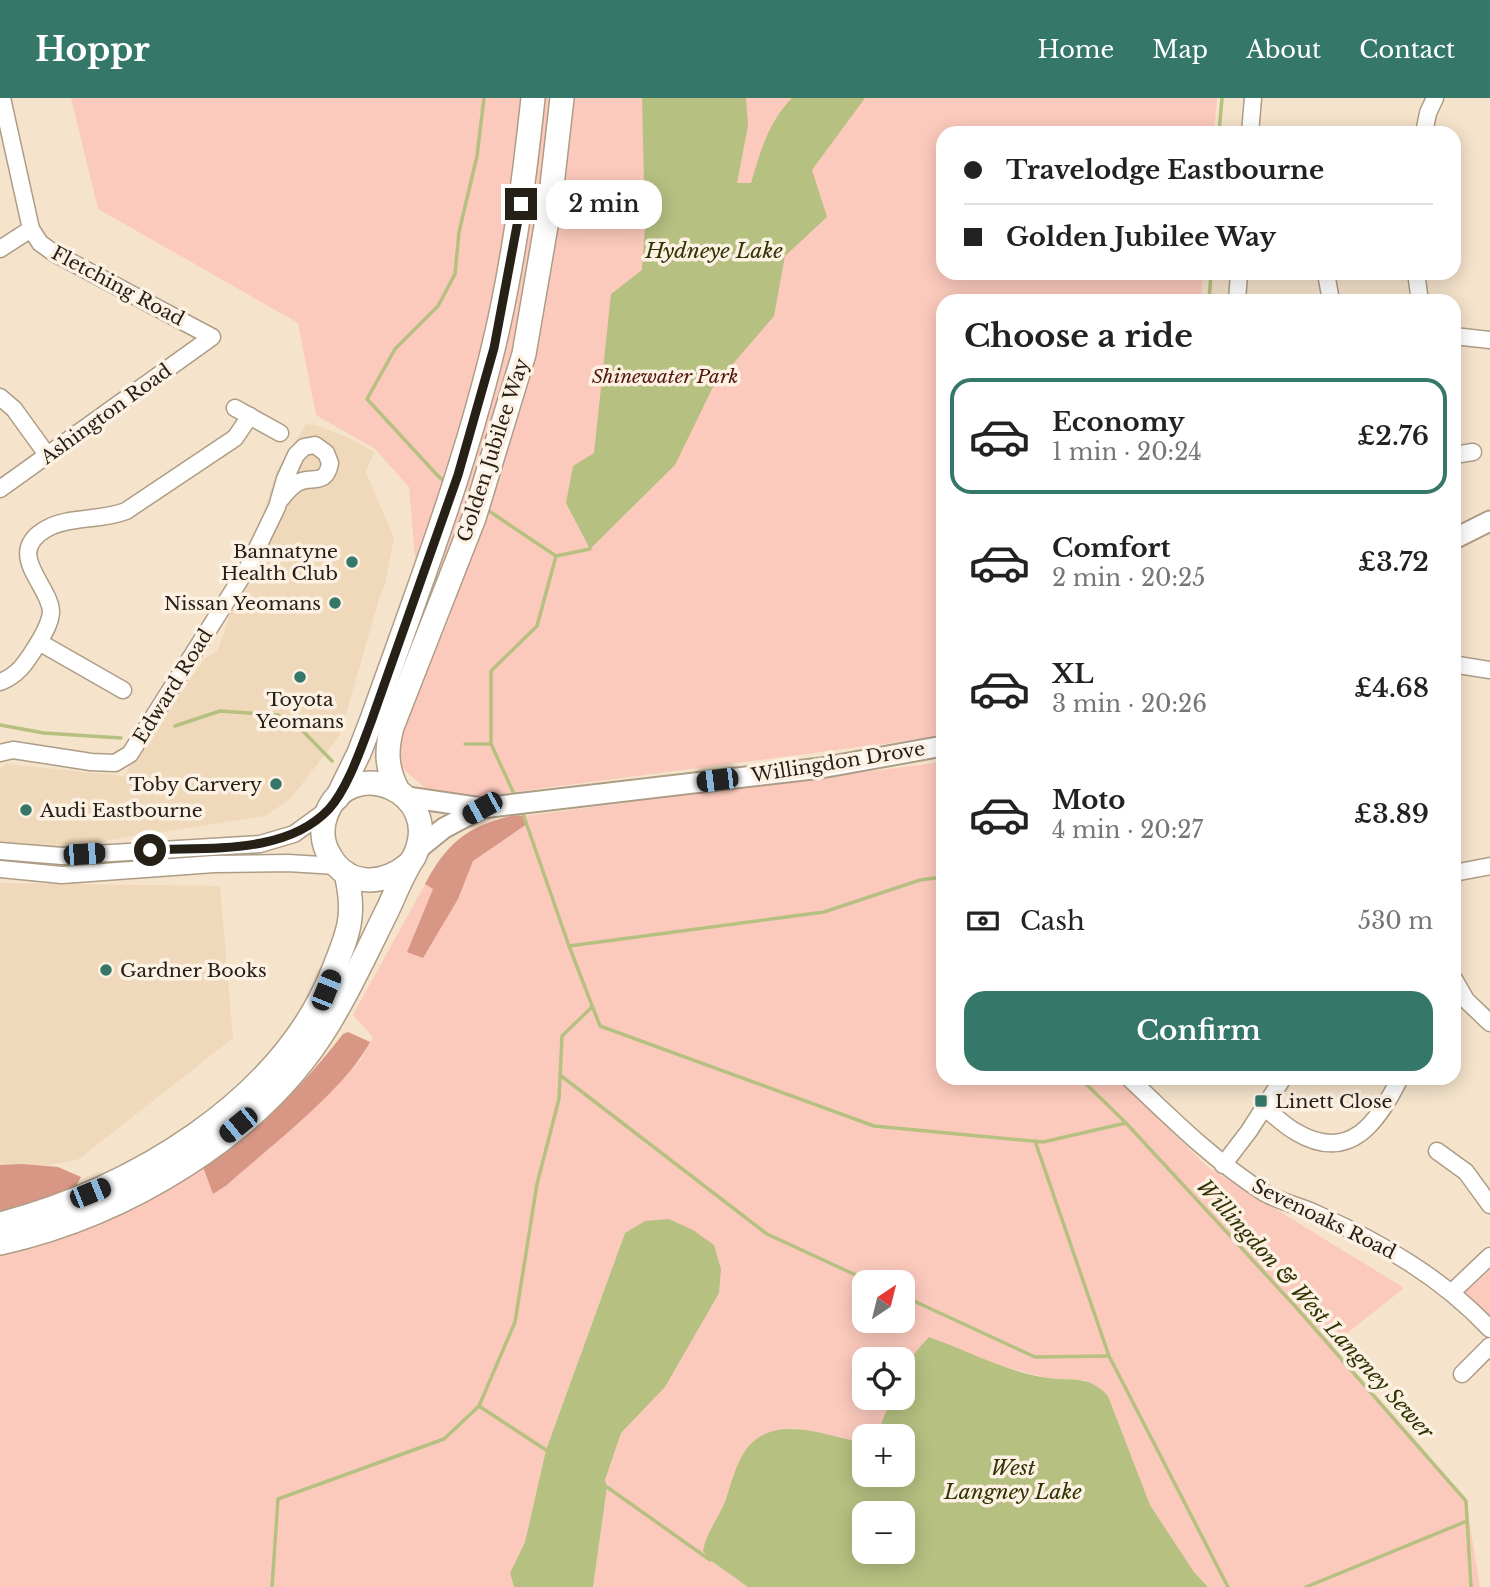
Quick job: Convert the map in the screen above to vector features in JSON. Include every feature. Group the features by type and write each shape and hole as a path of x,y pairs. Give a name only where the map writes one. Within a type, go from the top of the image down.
{"highway":[{"name":"Golden Jubilee Way","path":"332,804 371,722 458,475 494,348 521,204 533,98"},
{"name":"Golden Jubilee Way","path":"402,793 387,766 388,742 474,518 524,354 550,203 562,98"},
{"path":"0,1224 75,1200 145,1167 235,1104 274,1066 311,1017 326,990 340,955 352,909 342,870 325,845 323,833 332,804 347,789 372,783 402,793 415,808 420,821 421,835 414,857 330,1023 291,1077 213,1145 155,1183 83,1217 0,1243"},
{"path":"342,870 359,879 386,879 398,873 414,857"}],"main road":[{"path":"1461,536 1490,521"},
{"name":"Willingdon Drove","path":"414,857 444,828 492,807 821,768 936,747"},
{"name":"Willingdon Drove","path":"402,793 492,807"}],"street":[{"path":"0,249 32,229 2,98"},
{"path":"1251,126 1253,98"},
{"path":"1425,126 1435,98"},
{"name":"Fletching Road","path":"32,229 40,243 54,253 212,337"},
{"name":"Ashington Road","path":"0,489 212,337"},
{"path":"1461,337 1490,340"},
{"path":"0,397 14,409 48,456"},
{"path":"0,682 22,669 39,642 51,612 48,599 30,570 30,546 37,536 58,524 101,519 126,511 235,438 243,412 280,433"},
{"path":"1461,454 1473,452"},
{"name":"Edward Road","path":"0,753 13,750 114,763 130,754 248,567 280,500"},
{"path":"39,642 123,690"},
{"path":"1461,665 1490,670"},
{"path":"0,851 62,856 260,844 294,834 332,804"},
{"path":"0,869 62,875 214,864 288,863 342,870"},
{"path":"1461,872 1490,866"},
{"path":"1461,991 1466,1000 1490,1023"},
{"name":"Sevenoaks Road","path":"1137,1085 1223,1165 1266,1194 1317,1214 1413,1263 1451,1292 1490,1329"},
{"path":"1223,1165 1279,1085"},
{"path":"1265,1108 1296,1132 1324,1144 1348,1142 1370,1127 1386,1107 1397,1085"},
{"path":"1437,1151 1466,1172 1490,1205"},
{"path":"1451,1292 1490,1256"},
{"path":"1462,1374 1490,1346"}],"shaded area":[{"path":"306,424 352,439 374,452 366,472 394,538 385,585 340,735 291,798 266,816 38,851 0,842 0,769 6,764 124,776 204,659 218,650 277,470"},
{"path":"515,815 524,816 527,824 473,861 458,899 423,958 407,952 433,889 425,884 442,857 451,846 472,830"},
{"path":"0,883 220,886 233,1038 79,1159 0,1175"},
{"path":"348,1032 370,1042 343,1080 284,1136 213,1194 203,1167 279,1107 343,1034"},
{"path":"0,1165 58,1167 81,1177 74,1190 0,1212"}],"green space":[{"name":"Shinewater Park","path":"71,98 1217,98 1215,126 936,126 936,280 1202,280 1202,294 936,294 936,737 476,797 431,793 401,767 396,748 451,614 415,557 409,487 375,449 316,415 298,323 98,209"},
{"path":"936,763 936,1085 1123,1085 1209,1168 1404,1288 1331,1346 1466,1501 1480,1587 1208,1587 1194,1572 1150,1505 1108,1396 1085,1380 1046,1378 995,1364 915,1352 915,1347 852,1347 852,1410 886,1410 881,1424 852,1424 852,1440 795,1428 779,1430 705,1543 710,1560 748,1587 593,1587 607,1487 605,1480 621,1433 665,1387 645,1221 625,1233 546,1450 525,1542 510,1573 514,1587 0,1587 0,1253 57,1239 137,1207 203,1167 213,1194 227,1185 316,1106 360,1060 373,1037 353,1015 425,884 433,889 407,952 458,899 473,861 527,824 524,816"},
{"path":"1490,1270 1490,1321 1464,1294"}],"water":[{"name":"Hydneye Lake","path":"642,98 746,98 748,126 737,183 751,183 771,127 792,98 865,98 812,170 827,217 785,256 774,316 713,387 675,465 590,549 566,503 573,466 594,453 611,294 642,270 645,227"},
{"path":"669,1219 693,1230 714,1245 721,1269 719,1293 665,1387 621,1433 605,1480 607,1487 593,1587 514,1587 510,1573 525,1542 546,1450 625,1233 645,1221"},
{"name":"West Langney Lake","path":"929,1337 1017,1371 1048,1378 1081,1380 1101,1389 1108,1396 1150,1505 1194,1572 1208,1587 748,1587 710,1560 703,1551 709,1532 725,1502 740,1459 759,1437 771,1432 799,1429 852,1440 852,1487 915,1487 915,1424 881,1424 886,1410 915,1410 915,1354"}],"waterway":[{"path":"447,483 367,399 395,349 438,306 455,274 459,232 477,156 484,98"},
{"name":"Willingdon & West Langney Sewer","path":"1220,126 1222,98"},
{"name":"Willingdon & West Langney Sewer","path":"1210,280 1210,294"},
{"path":"486,509 556,556"},
{"path":"556,556 590,549"},
{"path":"516,798 491,744 491,671 537,626 556,556"},
{"path":"175,726 220,711 278,715 298,726 332,761"},
{"path":"0,725 44,733 121,738"},
{"path":"465,744 491,744"},
{"path":"522,811 600,1026 874,1126 1043,1142 1126,1123"},
{"path":"569,946 824,912 920,880 936,878"},
{"path":"272,1587 278,1499 444,1439 479,1406 515,1322 537,1184 559,1099 562,1036 592,1007"},
{"path":"560,1075 767,1234 852,1273"},
{"name":"Willingdon & West Langney Sewer","path":"1087,1085 1126,1123 1294,1305 1466,1501 1471,1587"},
{"path":"1035,1141 1109,1356 1228,1587"},
{"path":"915,1302 1035,1357 1109,1356"},
{"path":"479,1406 546,1450"},
{"path":"607,1487 710,1560"},
{"path":"1306,1587 1467,1521"}],"place":[{"name":"Bannatyne Health Club","path":"352,562"},
{"name":"Nissan Yeomans","path":"335,603"},
{"name":"Toyota Yeomans","path":"300,677"},
{"name":"Toby Carvery","path":"276,784"},
{"name":"Audi Eastbourne","path":"26,810"},
{"name":"Gardner Books","path":"106,970"},
{"name":"Linett Close","path":"1261,1101"}],"route":[{"path":"150,850 260,844 281,839 310,824 337,798 371,722 458,475 494,348 521,204"}]}
